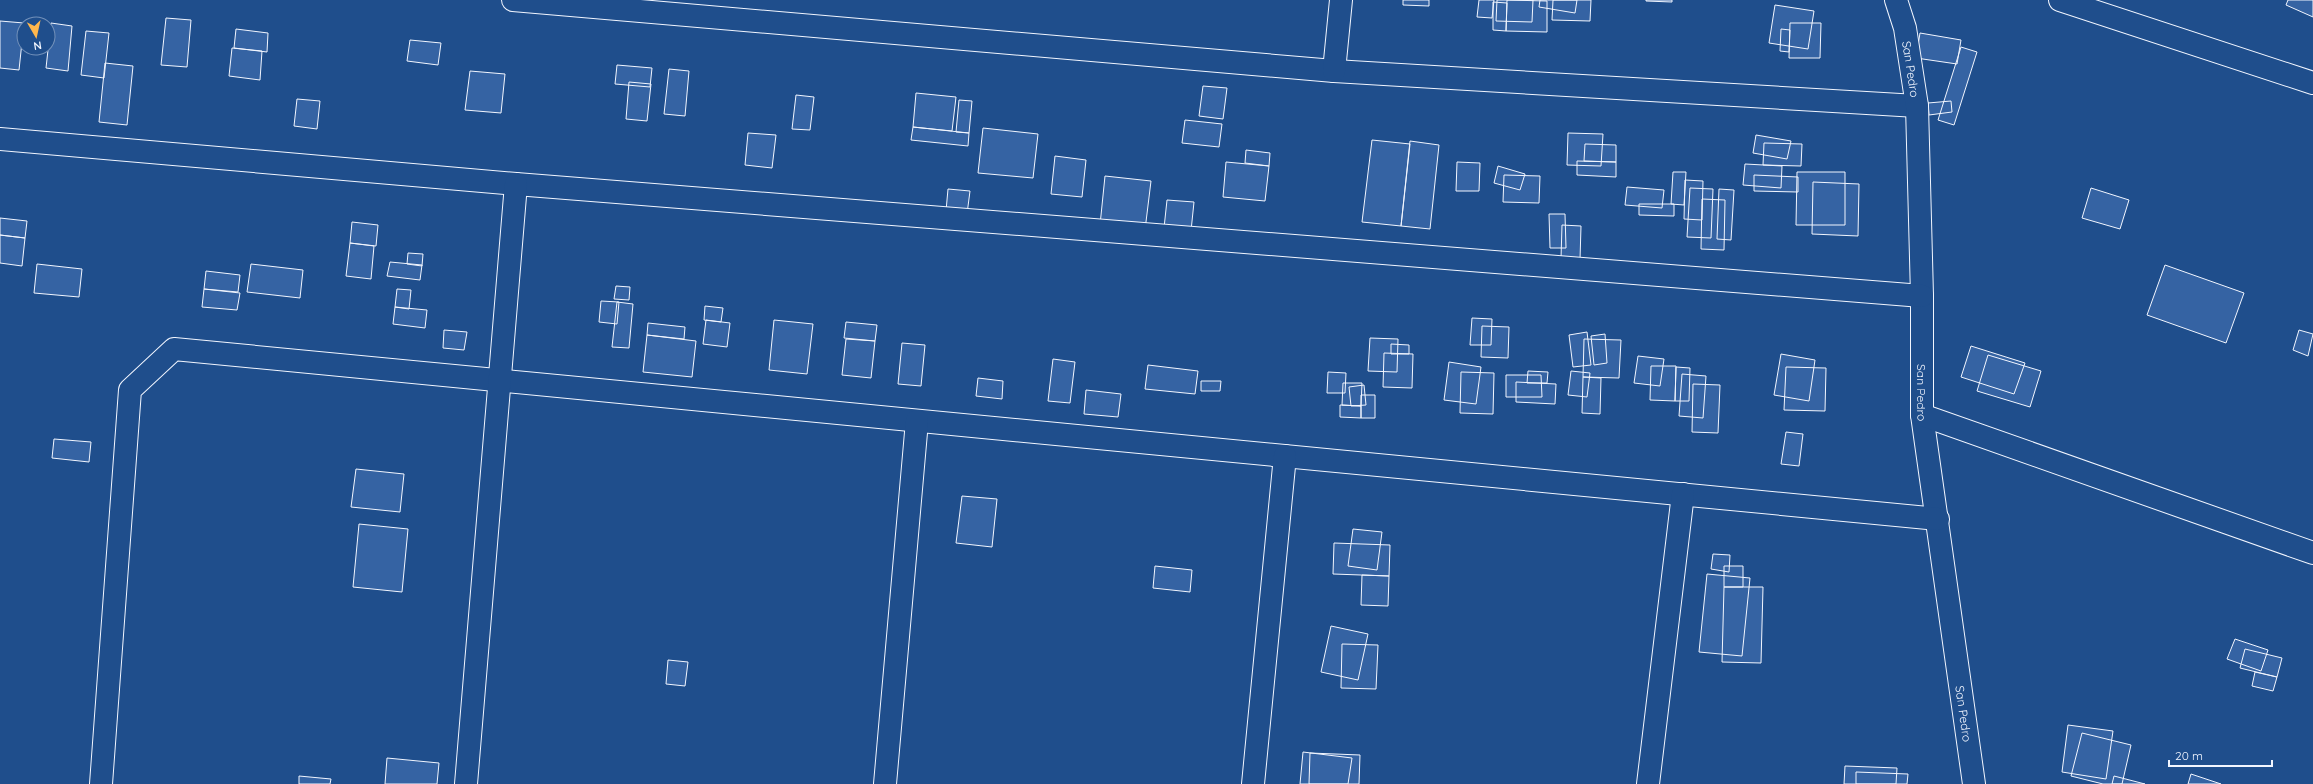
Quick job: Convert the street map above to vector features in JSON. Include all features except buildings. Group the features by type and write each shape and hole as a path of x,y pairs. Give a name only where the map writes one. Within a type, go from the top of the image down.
{"street":[{"path":"513,0 1334,70 1916,106"},
{"path":"1334,70 1341,0"},
{"name":"San Pedro","path":"1896,0 1905,28 1916,106 1922,296 1922,415 1938,519 1974,784"},
{"path":"2060,0 2313,83"},
{"path":"0,139 516,184 1922,296"},
{"path":"466,784 516,184"},
{"path":"101,784 130,390 174,349 1938,519"},
{"path":"1922,415 2313,553"},
{"path":"884,784 917,421"},
{"path":"1254,784 1285,456"},
{"path":"1648,784 1683,494"}]}
